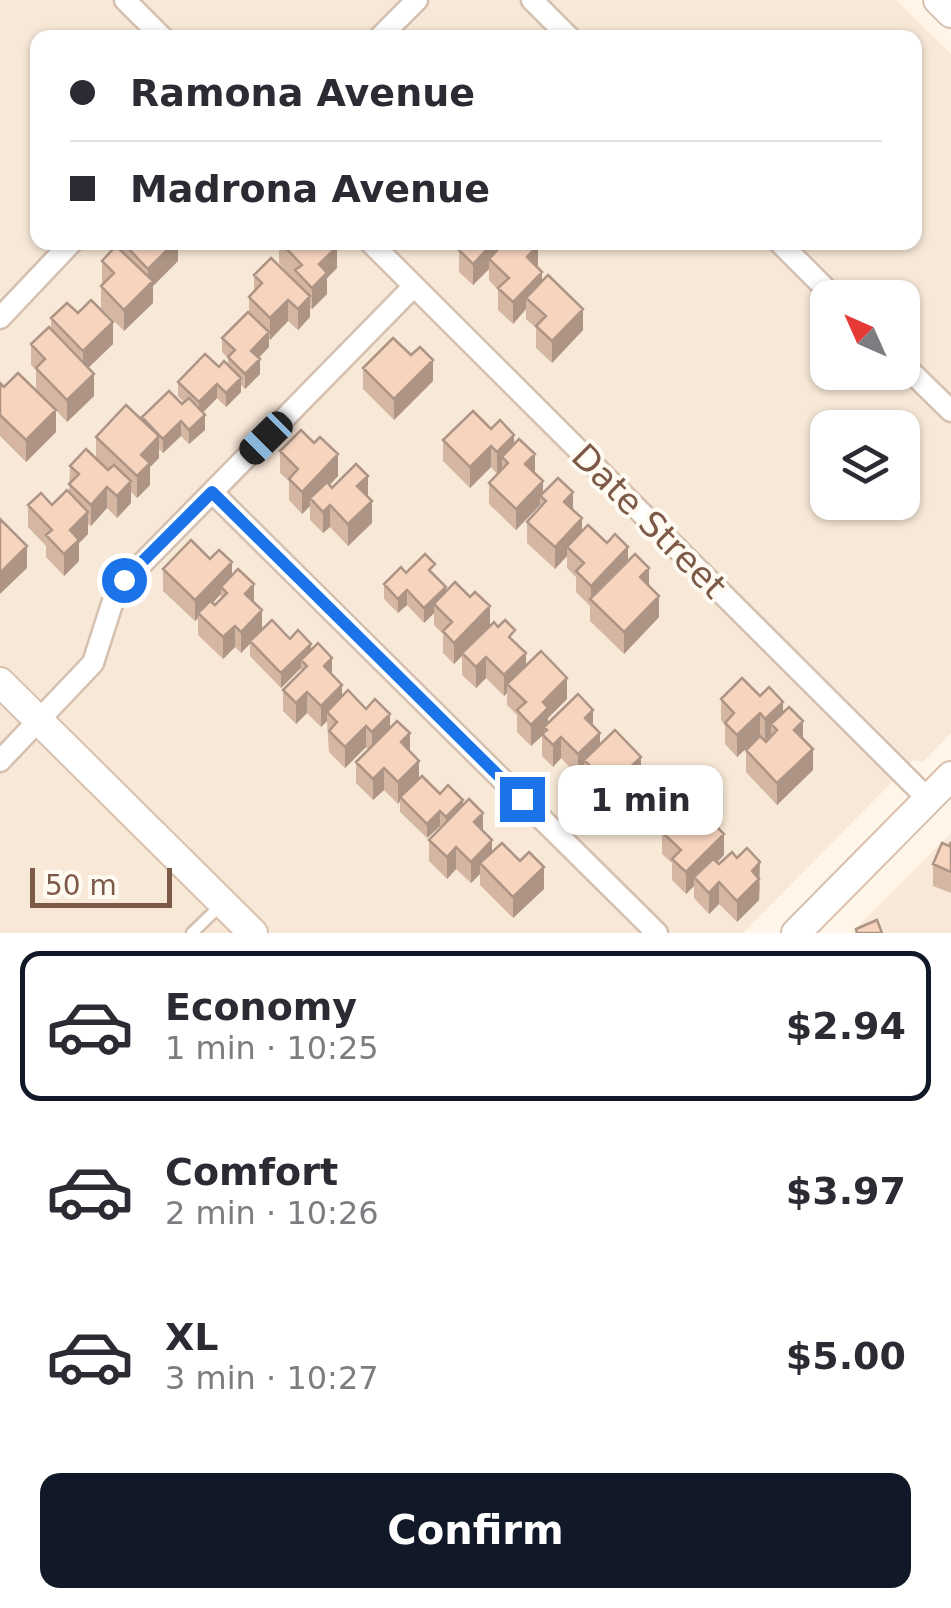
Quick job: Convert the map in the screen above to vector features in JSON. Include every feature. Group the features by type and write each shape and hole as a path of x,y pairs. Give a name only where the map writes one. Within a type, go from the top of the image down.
{"street":[{"path":"125,0 155,30"},
{"path":"388,30 417,0"},
{"path":"532,0 562,30"},
{"path":"938,0 951,13"},
{"path":"0,318 64,250"},
{"name":"Date Street","path":"378,250 928,799"},
{"path":"787,250 818,280"},
{"path":"0,762 94,663 112,604 124,580 414,286"},
{"path":"920,381 951,411"},
{"path":"212,492 658,933"},
{"path":"0,682 254,933"},
{"path":"796,933 951,776"}],"lane":[{"path":"192,933 223,903"}],"shaded area":[{"path":"0,0 896,0 951,54 951,733 923,762 914,760 743,933 0,933"},
{"path":"951,833 951,933 851,933"}],"building":[{"path":"112,250 120,250 153,281 124,310 101,286 114,273 102,261"},
{"path":"130,250 167,250 148,269"},
{"path":"288,250 334,250 319,264 327,273 312,288 295,270 302,265"},
{"path":"459,250 486,250 473,264"},
{"path":"497,250 533,250 527,257 542,272 513,302 498,288 509,278 489,259"},
{"path":"271,258 310,296 298,309 288,300 270,318 249,297 262,283 254,275"},
{"path":"548,275 583,309 552,341 536,326 546,316 526,298"},
{"path":"91,300 113,322 83,351 51,318 67,303 78,313"},
{"path":"248,312 269,332 251,351 260,359 245,374 228,357 235,350 222,338"},
{"path":"49,327 94,374 67,400 36,368 45,359 31,344"},
{"path":"393,338 411,355 420,347 433,360 394,399 363,368"},
{"path":"205,354 219,367 224,361 241,378 226,393 217,384 199,402 178,382"},
{"path":"18,373 56,410 26,440 0,415 0,383 4,387"},
{"path":"169,391 182,404 189,398 205,415 189,430 181,421 163,439 142,417"},
{"path":"126,405 159,436 141,455 150,463 137,476 96,437"},
{"path":"473,411 491,429 500,420 514,435 497,452 491,446 470,467 443,440"},
{"path":"301,430 314,443 320,437 338,454 302,492 289,479 298,469 280,451"},
{"path":"519,439 535,454 525,464 543,481 516,509 489,483 508,463 502,457"},
{"path":"86,449 108,470 114,465 131,481 117,496 107,487 91,505 69,484 79,474 70,466"},
{"path":"356,464 368,476 357,486 372,501 348,524 330,505 323,512 310,498 327,482 332,488"},
{"path":"558,478 573,492 564,502 582,518 555,547 527,522 546,501 540,496"},
{"path":"67,490 88,512 70,530 79,540 64,554 46,535 52,530 28,505 41,493 52,505"},
{"path":"0,519 27,546 0,573"},
{"path":"588,525 607,543 615,534 628,547 591,586 576,571 584,563 567,547"},
{"path":"191,540 210,559 219,550 232,562 195,600 163,569"},
{"path":"425,554 435,564 429,570 446,587 424,608 407,590 398,599 384,584 401,567 406,573"},
{"path":"635,554 649,568 640,577 659,596 624,632 590,599"},
{"path":"238,569 254,584 245,594 262,610 241,632 235,626 223,637 198,613 210,601 215,605 227,593 221,587"},
{"path":"455,582 470,597 475,592 490,606 454,643 443,631 452,622 434,604"},
{"path":"272,620 290,639 298,630 311,644 281,673 250,641"},
{"path":"505,620 515,630 509,637 526,653 504,675 486,657 476,667 462,653 494,622 498,627"},
{"path":"318,643 332,658 324,666 342,685 321,706 307,692 296,703 283,690 307,666 301,660"},
{"path":"541,651 567,678 543,702 548,708 531,725 517,710 526,702 507,684"},
{"path":"742,678 760,696 769,687 783,702 765,719 760,713 737,735 725,723 734,713 721,699"},
{"path":"348,690 366,709 375,699 390,714 372,732 366,726 345,747 329,731 337,722 327,712"},
{"path":"578,694 593,710 585,718 600,733 578,754 561,737 553,745 542,734 547,730 544,727"},
{"path":"789,707 803,721 794,730 813,749 777,783 746,750 760,736 766,742 777,730 771,724"},
{"path":"397,721 410,733 401,742 419,761 398,782 384,768 373,779 356,762"},
{"path":"615,730 641,757 619,778 626,784 608,802 593,787 602,778 584,760"},
{"path":"422,776 440,794 448,785 463,800 446,817 440,811 427,824 400,797"},
{"path":"469,799 483,813 474,822 492,840 471,862 456,847 447,857 429,840"},
{"path":"684,810 696,822 704,814 724,834 686,872 672,859 681,850 662,832"},
{"path":"951,842 951,872 933,864 942,843 949,846"},
{"path":"502,843 520,861 529,852 544,867 513,897 480,863"},
{"path":"747,848 760,862 752,871 759,879 737,901 719,882 709,893 694,877 713,859 719,864 732,852 737,858"},
{"path":"877,920 882,933 857,933 856,929"}],"route":[{"path":"124,580 212,492 522,799"}]}
